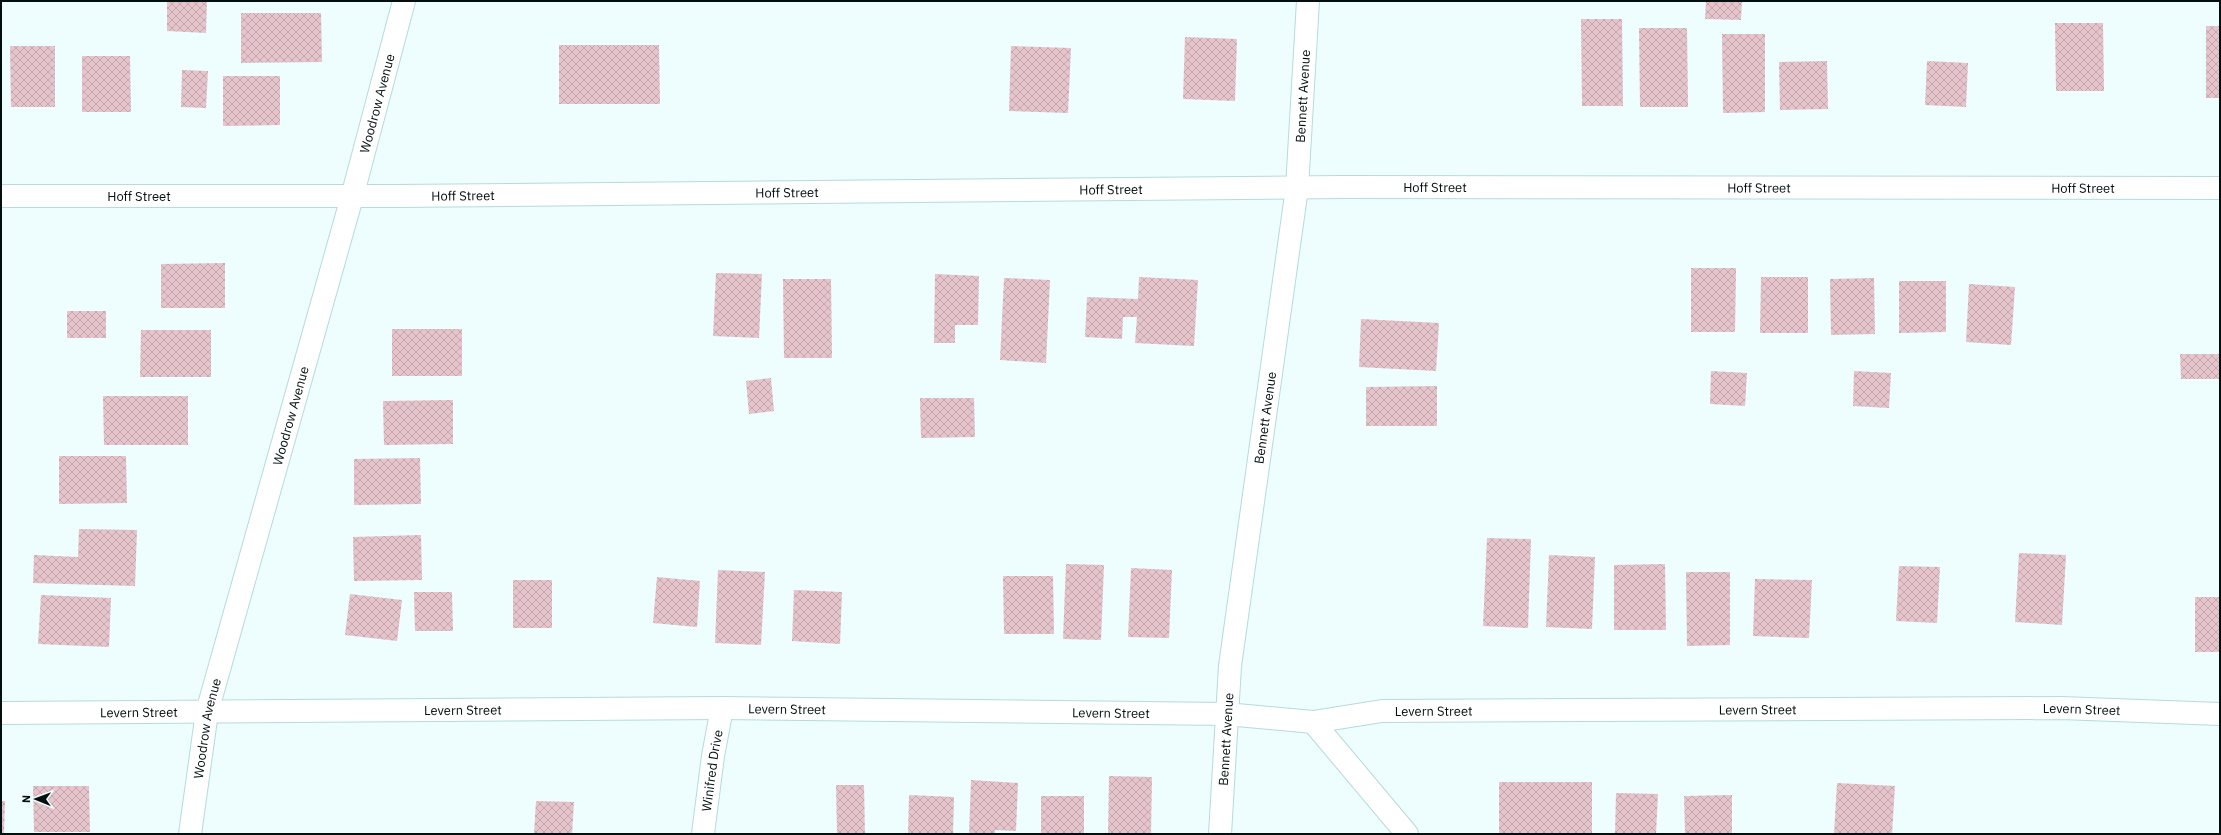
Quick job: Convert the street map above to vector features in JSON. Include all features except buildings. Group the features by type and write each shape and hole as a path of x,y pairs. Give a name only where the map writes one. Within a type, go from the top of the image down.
{"street":[{"name":"Woodrow Avenue","path":"190,834 207,712 352,197 404,1"},
{"name":"Bennett Avenue","path":"1220,834 1230,666 1297,188 1308,1"},
{"name":"Hoff Street","path":"1,196 352,197 1297,188 2220,188"},
{"name":"Levern Street","path":"1,713 722,708 1226,714 1312,722 1390,711 2061,708 2220,714"},
{"name":"Winifred Drive","path":"703,834 713,756 722,708"},
{"path":"1312,722 1407,834"}]}
